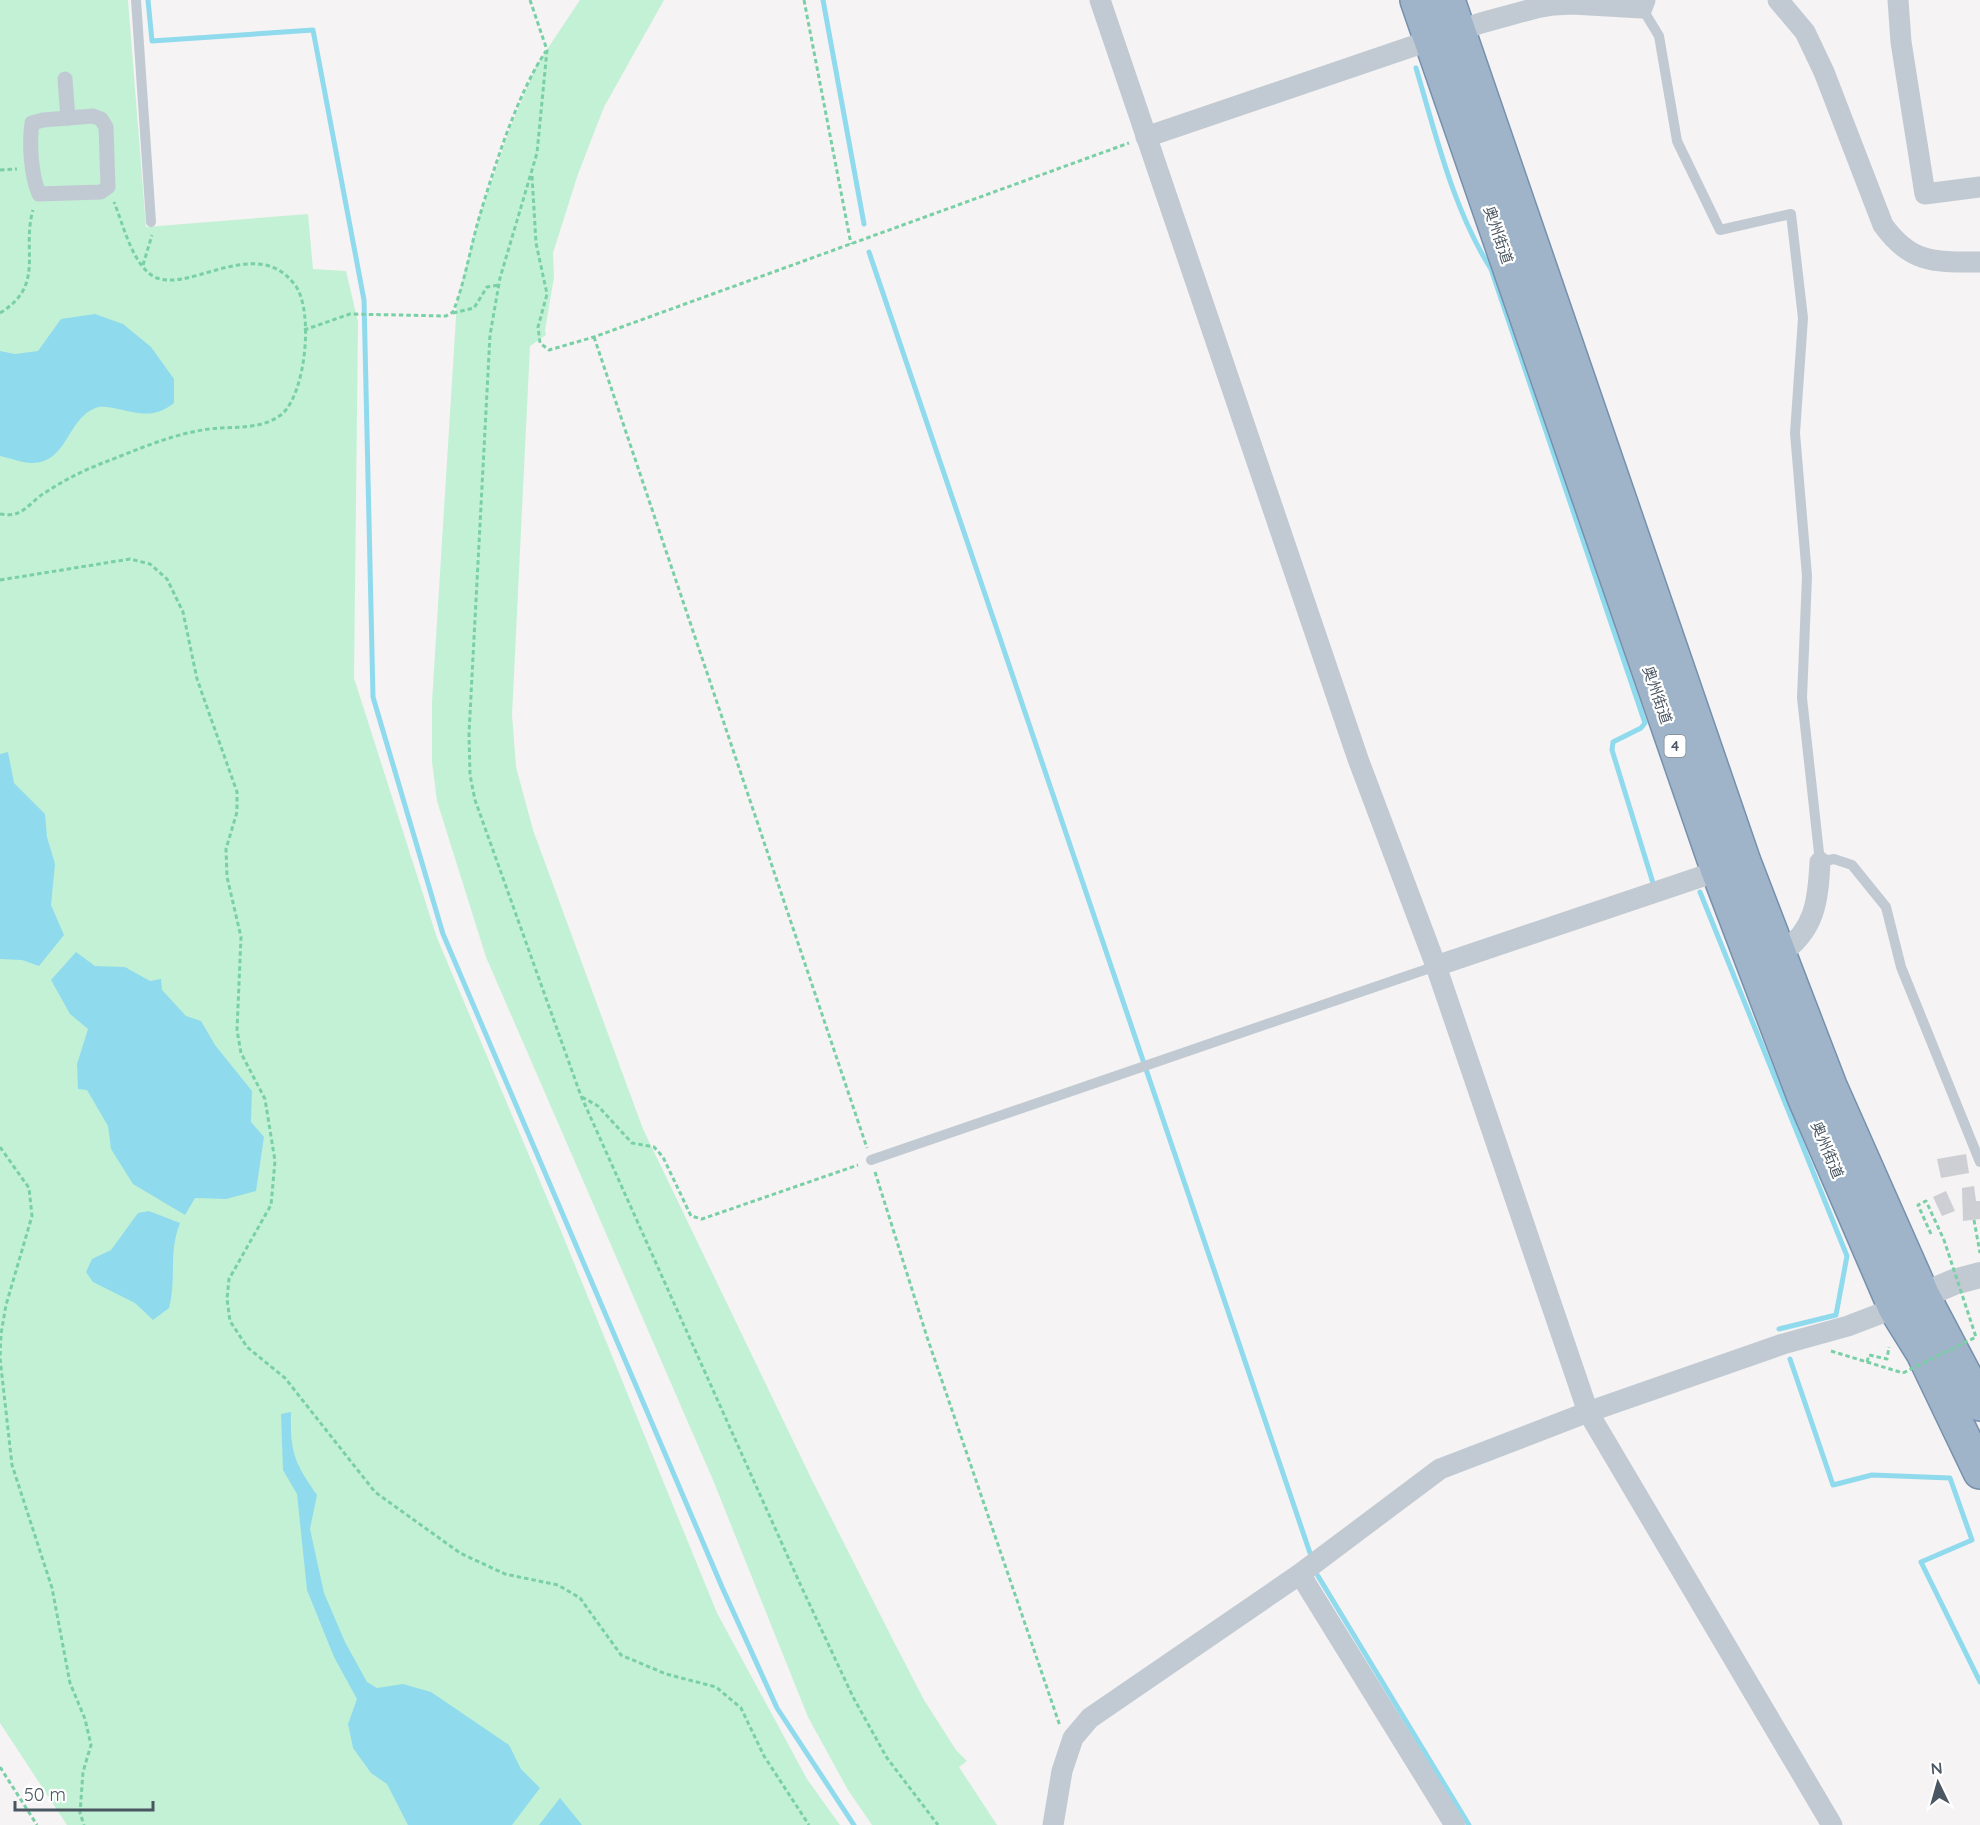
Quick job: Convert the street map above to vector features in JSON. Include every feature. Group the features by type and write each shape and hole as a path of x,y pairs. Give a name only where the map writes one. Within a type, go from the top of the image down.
{"highway":[{"name":"奥州街道","path":"1417,0 1445,36 1736,840 1909,1302 1923,1353 1980,1472"},
{"name":"奥州街道","path":"1448,0 1445,36 1718,871 1804,1097 1909,1302 1980,1404"}],"street":[{"path":"1100,0 1358,759 1436,966 1588,1412 1832,1825"},
{"path":"1778,0 1805,32 1824,72 1882,225 1896,243 1913,255 1926,260 1980,262"},
{"path":"1898,0 1901,42 1925,194 1980,187"},
{"path":"1146,137 1445,36 1545,6 1644,4"},
{"path":"66,79 68,118"},
{"path":"93,116 101,119 106,127 108,187 100,192 39,194 30,134 32,123 68,118 93,116"},
{"path":"1779,955 1797,943 1810,920 1818,894 1820,862"},
{"path":"1436,966 1718,871"},
{"path":"1053,1825 1062,1771 1072,1738 1090,1718 1300,1574 1440,1469 1588,1412 1784,1344 1848,1326 1954,1282 1980,1275"},
{"path":"1300,1574 1455,1825"}],"lane":[{"path":"136,0 151,222"},
{"path":"1644,4 1659,36 1677,141 1720,230 1791,214 1803,318 1795,433 1807,576 1802,698 1820,862 1834,859 1852,865 1886,907 1901,967 1980,1162"},
{"path":"871,1160 1436,966"}],"path":[{"path":"530,0 547,50 537,153 499,285 488,355 469,733 470,775 479,811 581,1096 853,1697 887,1758 938,1825"},
{"path":"804,0 851,244"},
{"path":"449,314 453,312 457,301 480,217 511,126 536,66 547,50"},
{"path":"532,174 536,243 547,294 538,327 540,344 549,350 594,337 1146,137"},
{"path":"0,514 17,513 71,478 99,465 191,432 238,428 262,423 281,414 291,402 301,377 306,346 296,286 280,272 255,263 232,265 210,273 158,279 149,273 135,253 108,187"},
{"path":"0,313 15,303 30,279 30,219 39,194"},
{"path":"143,265 151,244 151,222"},
{"path":"304,330 350,315 449,314 474,308 487,287 499,285"},
{"path":"594,337 871,1160 931,1348 1057,1723 1072,1738"},
{"path":"0,580 130,559 150,564 167,579 183,612 197,679 237,792 237,812 226,849 227,877 241,937 237,1030 241,1053 265,1099 275,1161 271,1205 229,1279 227,1299 230,1321 247,1347 285,1378 375,1492 460,1553 505,1574 558,1585 580,1598 621,1655 666,1674 717,1687 741,1708 764,1756 809,1825"},
{"path":"581,1096 598,1106 632,1143 654,1147 663,1157 691,1216 702,1219 871,1160"},
{"path":"0,1147 29,1188 32,1216 6,1305 1,1334 0,1358 12,1465 52,1588 70,1683 85,1719 91,1745 83,1772 80,1813 84,1825"},
{"path":"1829,1351 1903,1373 1976,1337 1944,1240 1926,1201 1918,1205 1931,1234"},
{"path":"1974,1220 1980,1255"},
{"path":"1867,1362 1869,1355 1887,1359 1889,1344"},
{"path":"0,1767 37,1825"}],"green space":[{"path":"0,0 128,0 146,227 308,214 313,269 346,271 358,322 354,678 437,938 561,1231 717,1613 807,1779 840,1825 67,1825 0,1723"},
{"path":"580,0 664,0 604,107 578,174 553,253 554,277 546,335 530,346 512,715 516,767 533,830 643,1129 812,1480 894,1642 924,1700 956,1750 967,1761 959,1767 997,1825 872,1825 848,1790 808,1717 713,1480 486,957 437,801 432,762 432,702 457,301 479,217 511,126 536,66"}],"water":[{"path":"95,314 123,324 151,347 174,379 174,403 160,411 148,414 99,407 80,419 61,447 44,461 28,463 0,456 0,351 15,354 38,351 61,319"},
{"path":"8,752 14,783 45,814 47,837 55,864 51,905 64,935 39,966 22,960 0,959 0,754"},
{"path":"76,952 95,966 125,967 150,981 161,979 162,990 186,1016 201,1021 215,1045 252,1091 251,1122 264,1137 256,1191 226,1199 195,1198 185,1215 133,1184 111,1149 108,1126 87,1090 78,1089 77,1064 88,1029 70,1014 51,980"},
{"path":"149,1211 180,1223 174,1245 169,1308 153,1320 135,1303 93,1282 86,1272 92,1259 111,1250 138,1213"},
{"path":"291,1412 291,1437 295,1456 303,1474 317,1495 310,1529 324,1593 345,1642 367,1682 377,1688 403,1684 431,1692 509,1745 521,1769 540,1788 512,1825 408,1825 387,1784 371,1773 353,1748 348,1724 357,1699 334,1657 307,1590 297,1494 283,1470 281,1414"},
{"path":"560,1798 582,1825 539,1825"}],"building":[{"path":"1966,1154 1969,1173 1941,1178 1937,1159"},
{"path":"1974,1186 1976,1201 1980,1201 1980,1219 1963,1221 1962,1188"},
{"path":"1946,1191 1955,1211 1942,1216 1933,1197"}],"waterway":[{"path":"148,0 152,41 313,30 364,300 373,697 443,934 722,1587 777,1708 854,1825"},
{"path":"823,0 864,224"},
{"path":"1416,68 1456,197 1466,222 1491,269 1645,723 1641,728 1613,742 1612,750 1653,883"},
{"path":"869,252 1310,1553"},
{"path":"1700,892 1847,1256 1836,1315 1779,1329"},
{"path":"1790,1359 1833,1485 1872,1475 1950,1478 1972,1540 1921,1562 1980,1682"},
{"path":"1318,1576 1469,1825"}]}
